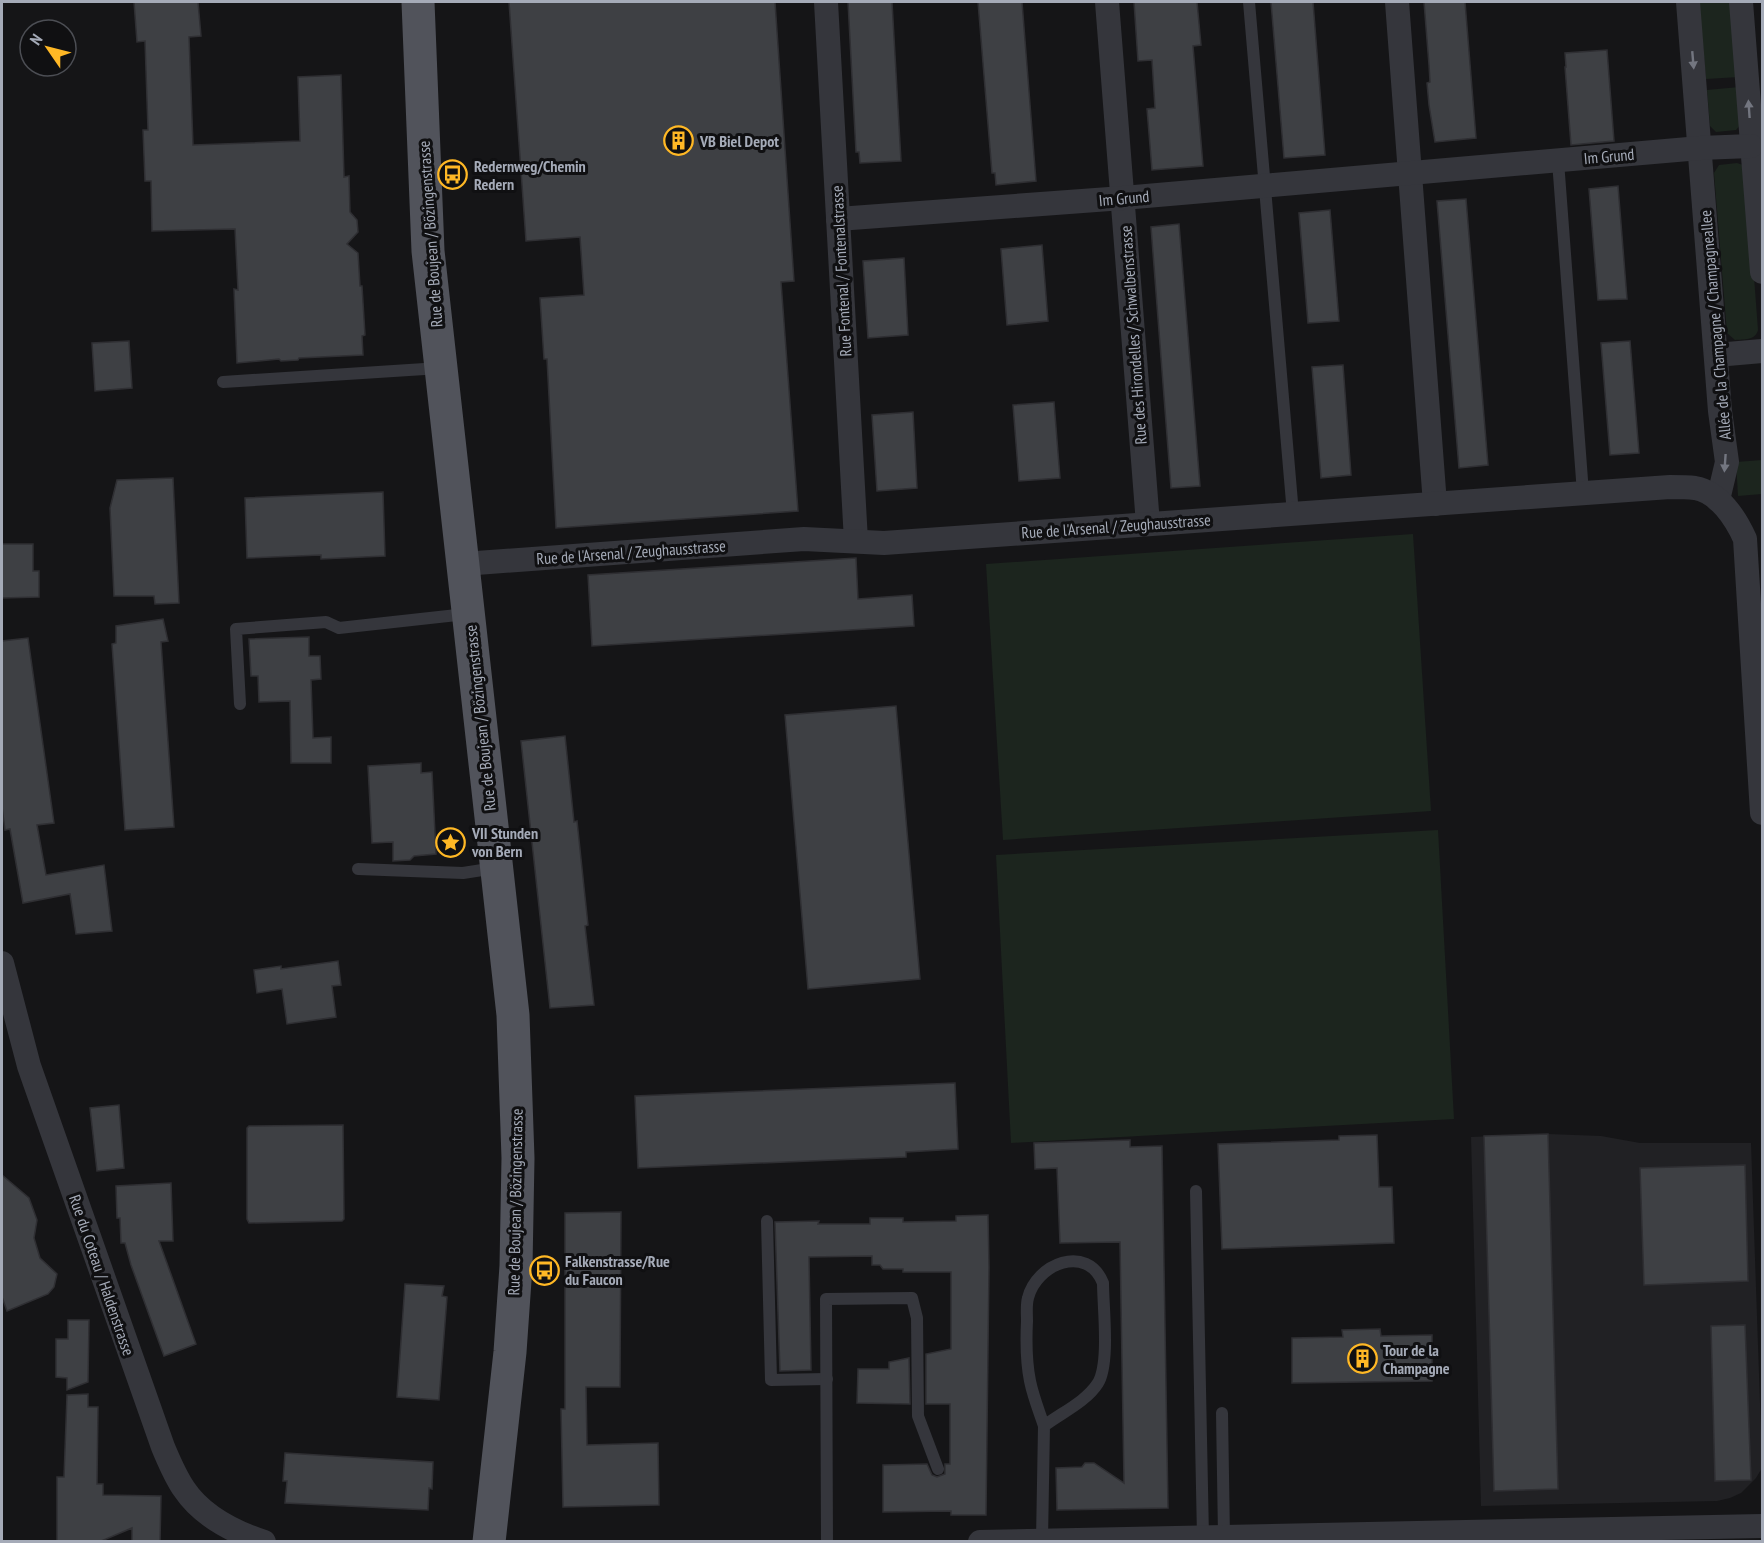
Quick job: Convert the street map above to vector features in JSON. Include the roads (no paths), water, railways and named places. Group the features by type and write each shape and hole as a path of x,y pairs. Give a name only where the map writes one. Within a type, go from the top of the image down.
{"main road":[{"name":"Rue de Boujean / Bözingenstrasse","path":"418,2 428,251 513,1016 518,1158 516,1266 511,1341 489,1542"}],"street":[{"name":"Rue Fontenal / Fontenalstrasse","path":"826,2 856,541"},
{"name":"Rue des Hirondelles / Schwalbenstrasse","path":"1107,2 1148,524"},
{"path":"1396,2 1435,504"},
{"name":"Allée de la Champagne / Champagneallee","path":"1688,2 1716,355 1727,462 1718,500"},
{"path":"1741,2 1762,272"},
{"path":"1700,148 1751,146"},
{"name":"Im Grund","path":"838,219 1122,198 1700,148"},
{"path":"1716,355 1762,351"},
{"name":"Rue de l'Arsenal / Zeughausstrasse","path":"463,564 804,539 884,543 1671,487 1700,489 1718,500 1739,526 1754,535"},
{"path":"1754,535 1762,813"},
{"name":"Rue du Coteau / Haldenstrasse","path":"2,963 29,1066 170,1464 185,1491 205,1510 221,1523 264,1542"},
{"path":"980,1542 1213,1537 1265,1539 1762,1526"}],"lane":[{"path":"1249,2 1293,514"},
{"path":"1558,161 1583,493"},
{"path":"223,382 441,368"},
{"path":"240,704 236,629 326,622 339,628 468,614"},
{"path":"358,869 463,873 496,867"},
{"path":"1196,1191 1213,1537"},
{"path":"767,1221 771,1380 827,1379"},
{"path":"1042,1540 1044,1426 1029,1372 1026,1351 1028,1298 1037,1280 1051,1269 1071,1261 1086,1262 1099,1273 1103,1282 1104,1368 1098,1383 1085,1397 1044,1426"},
{"path":"827,1542 826,1299 912,1298 916,1318 918,1416 938,1469"},
{"path":"1213,1537 1222,1413"}],"place":[{"name":"VB Biel Depot","path":"679,141"},
{"name":"Redernweg/Chemin Redern","path":"453,175"},
{"name":"VII Stunden von Bern","path":"451,842"},
{"name":"Falkenstrasse/Rue du Faucon","path":"544,1270"},
{"name":"Tour de la Champagne","path":"1362,1359"}]}
